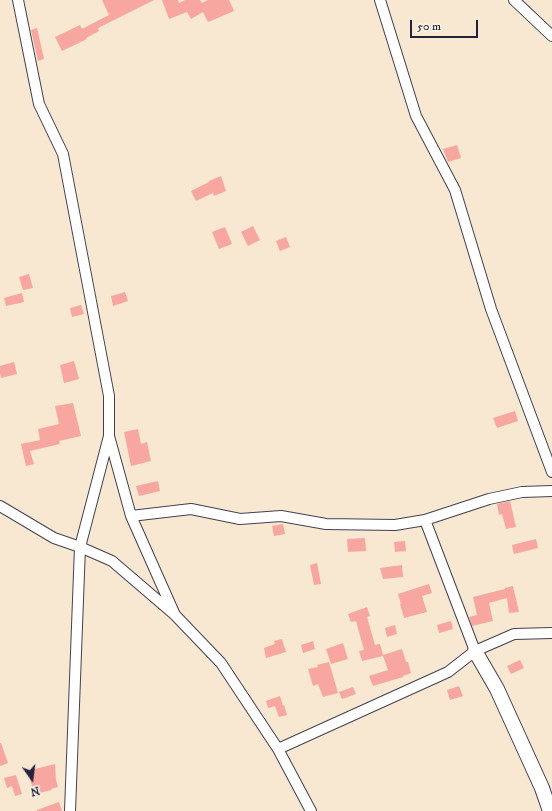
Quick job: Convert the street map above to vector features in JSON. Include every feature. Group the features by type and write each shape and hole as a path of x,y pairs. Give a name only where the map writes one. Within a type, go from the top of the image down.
{"street":[{"path":"18,0 39,104 63,154 109,396 109,436 80,547 70,811"},
{"path":"380,0 416,116 455,190 491,309 552,472"},
{"path":"514,0 552,36"},
{"path":"109,436 131,516 175,615"},
{"path":"131,516 191,509 240,519 281,516 326,524 395,525 425,520 489,499 522,492 552,492"},
{"path":"0,506 54,538 80,547 112,561 175,615 221,663 278,749 311,811"},
{"path":"425,520 475,651 497,689 542,788 550,811"},
{"path":"278,749 448,672 475,651 514,634 552,633"}],"building":[{"path":"102,0 154,0 98,28 99,31 86,38 87,39 62,51 55,37 80,25 82,29 109,15"},
{"path":"162,0 178,0 179,3 185,0 200,0 202,3 208,0 229,0 234,11 208,22 203,12 191,19 187,12 169,19"},
{"path":"37,28 44,59 38,61 31,30"},
{"path":"457,145 461,158 448,162 443,149"},
{"path":"221,176 226,191 214,196 213,193 196,201 191,191"},
{"path":"253,226 260,240 248,246 241,232"},
{"path":"225,227 232,244 219,249 212,232"},
{"path":"286,237 290,247 280,251 276,241"},
{"path":"29,274 33,288 23,290 19,277"},
{"path":"125,292 128,301 113,306 111,296"},
{"path":"22,293 24,302 6,306 4,298"},
{"path":"81,305 84,314 72,317 70,308"},
{"path":"74,361 79,379 64,383 60,365"},
{"path":"14,362 17,374 1,378 0,366"},
{"path":"73,403 81,436 59,441 60,444 30,451 34,464 26,466 21,444 40,440 38,429 59,424 55,406"},
{"path":"515,411 518,421 497,428 493,418"},
{"path":"138,429 141,444 147,442 151,461 131,466 124,432"},
{"path":"158,481 160,491 139,496 136,486"},
{"path":"510,501 516,527 506,529 502,514 499,515 497,504"},
{"path":"283,524 285,534 274,536 272,526"},
{"path":"365,538 366,551 348,552 347,539"},
{"path":"536,539 538,548 514,554 512,545"},
{"path":"405,541 406,551 395,552 394,542"},
{"path":"317,563 321,584 314,585 310,565"},
{"path":"402,565 403,577 383,579 380,568"},
{"path":"429,584 432,593 422,596 427,612 404,618 398,594"},
{"path":"513,586 519,612 509,613 507,598 489,603 493,621 472,626 469,617 477,615 473,597"},
{"path":"367,607 370,616 367,617 375,645 380,644 383,655 402,649 411,673 373,686 369,676 388,670 383,656 362,661 359,651 364,650 356,621 351,622 348,614"},
{"path":"451,621 453,629 439,633 437,625"},
{"path":"395,625 397,634 387,637 385,628"},
{"path":"282,639 286,652 266,658 264,648 275,644 274,641"},
{"path":"313,641 315,649 303,653 301,645"},
{"path":"343,643 348,659 331,664 326,649"},
{"path":"520,660 524,668 511,674 507,666"},
{"path":"329,662 338,693 323,697 318,684 313,686 308,669 318,667 317,665"},
{"path":"459,686 463,696 450,700 447,690"},
{"path":"353,687 356,694 342,699 339,692"},
{"path":"280,696 287,715 279,717 275,706 268,708 266,701"},
{"path":"0,743 8,763 0,766"},
{"path":"55,764 58,787 35,794 27,771"},
{"path":"16,775 22,794 15,796 12,786 7,788 4,778"},
{"path":"59,802 62,811 37,811 37,810"}]}
